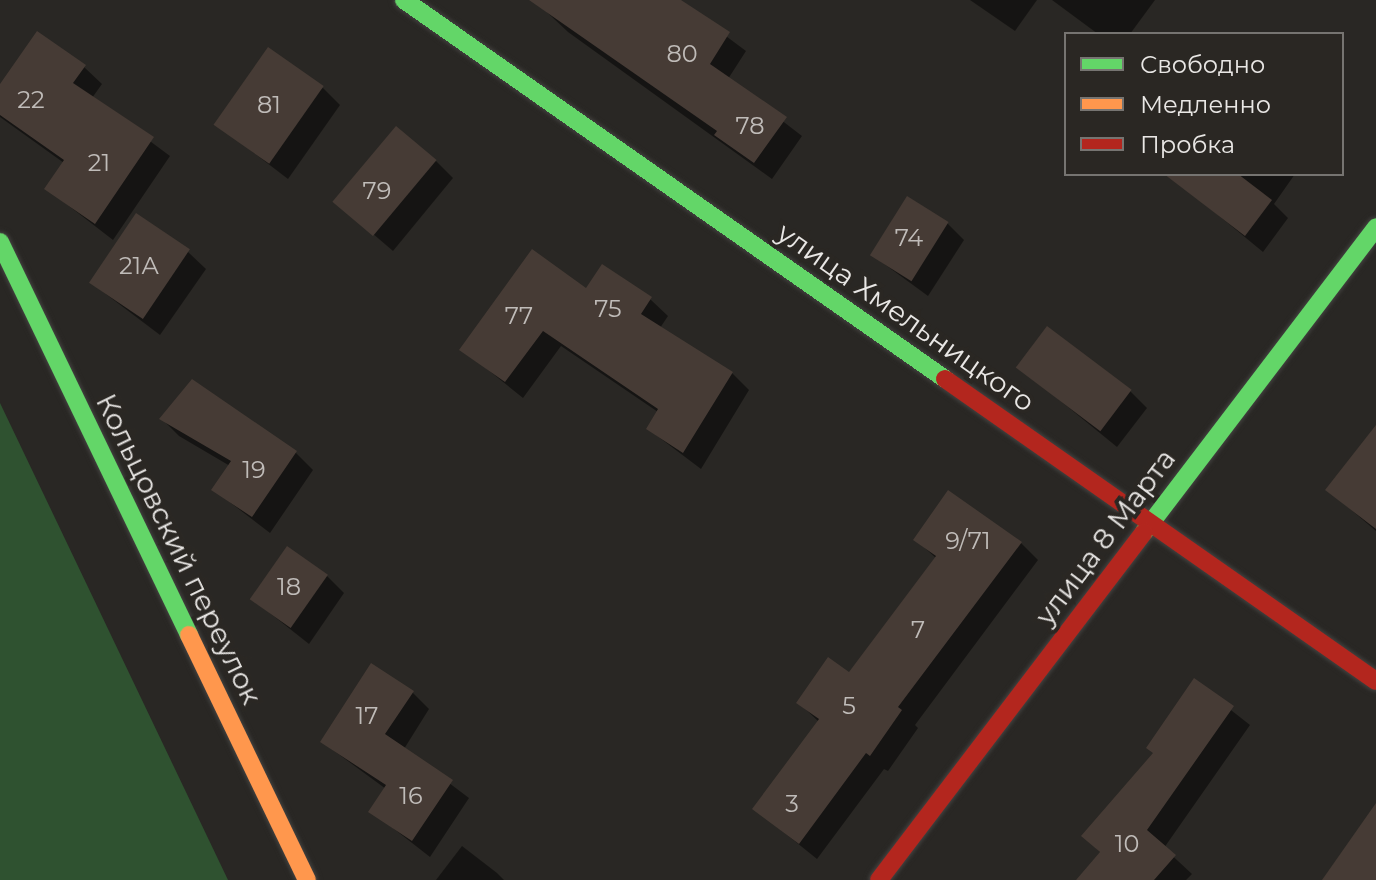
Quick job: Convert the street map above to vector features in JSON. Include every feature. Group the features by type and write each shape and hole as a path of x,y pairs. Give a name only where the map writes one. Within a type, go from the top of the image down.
{"street":[{"name":"улица Хмельницкого","path":"404,0 1376,681"},
{"name":"улица 8 Марта","path":"879,880 1376,227"},
{"name":"Кольцовский переулок","path":"0,242 307,880"}],"green space":[{"path":"0,403 228,880 0,880"}],"building":[{"path":"529,0 681,0 730,32 710,64 787,117 754,163 714,135 717,131"},
{"path":"37,31 86,65 73,83 154,137 95,224 44,189 64,160 0,115 0,84"},
{"path":"268,47 324,86 269,164 214,125"},
{"path":"396,126 437,160 373,236 332,202"},
{"path":"1167,176 1241,176 1272,200 1245,236"},
{"path":"907,196 949,222 911,281 870,255"},
{"path":"136,213 190,249 143,319 89,283"},
{"path":"532,249 586,288 602,264 652,297 641,314 733,372 683,453 646,429 658,409 543,331 505,382 459,350"},
{"path":"1047,326 1132,390 1100,431 1016,368"},
{"path":"192,379 297,451 252,517 211,490 231,461 159,419"},
{"path":"1376,425 1376,529 1325,490"},
{"path":"948,490 1022,542 898,707 902,710 870,756 866,753 799,844 752,809 819,719 796,703 828,657 849,672 936,556 913,540"},
{"path":"287,546 328,575 291,628 250,599"},
{"path":"371,663 414,691 385,734 453,780 412,841 368,812 386,785 320,742"},
{"path":"1194,678 1234,706 1147,830 1176,855 1154,880 1076,880 1100,852 1081,836 1153,753 1146,748"},
{"path":"1376,803 1376,880 1322,880"}],"traffic: fast":[{"path":"404,0 945,379"},
{"path":"1144,532 1376,227"},
{"path":"0,242 189,635"}],"traffic: slow":[{"path":"189,635 307,880"}],"traffic: jam":[{"path":"945,379 1376,681"},
{"path":"879,880 1144,532"}]}
